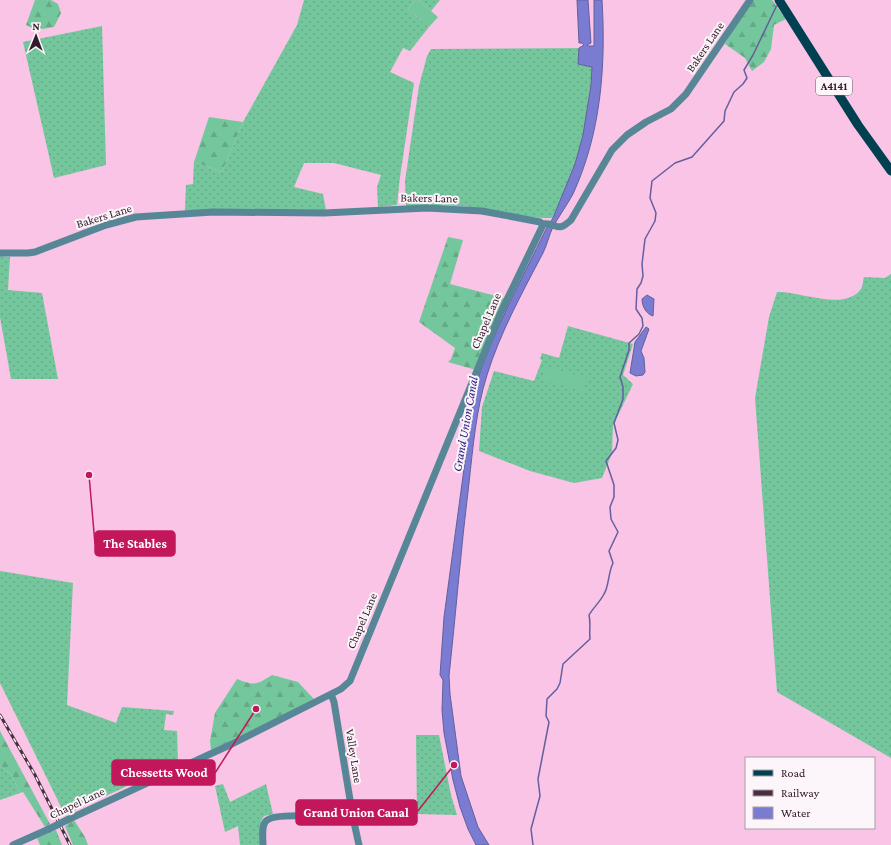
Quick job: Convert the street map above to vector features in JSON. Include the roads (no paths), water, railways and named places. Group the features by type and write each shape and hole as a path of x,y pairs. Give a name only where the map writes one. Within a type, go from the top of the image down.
{"main road":[{"name":"A4141","path":"779,0 858,125 891,171"}],"street":[{"name":"Bakers Lane","path":"0,253 35,252 106,225 136,217 213,212 324,213 387,209 438,208 488,212 540,222 558,228 562,227 571,220 612,150 627,135 646,122 671,109 686,94 750,0"},
{"name":"Chapel Lane","path":"13,845 232,744 341,689 350,681 501,312 542,227 545,224"},
{"name":"Valley Lane","path":"331,694 334,702 353,819 359,845"},
{"path":"263,845 263,827 266,821 270,818 302,816 353,819"}],"water":[{"path":"577,0 588,0 591,43 587,45 594,46 594,0 602,0 602,74 596,123 590,147 573,194 553,227 543,253 512,313 492,359 480,402 463,531 449,676 461,776 478,827 489,845 476,845 460,807 444,733 442,710 443,680 440,675 444,617 475,387 490,346 517,287 553,218 575,164 583,135 591,85 592,67 578,64 579,48 584,45 579,43"},
{"path":"647,295 654,299 653,316 646,312 643,304 642,299"},
{"path":"646,327 649,329 641,351 644,358 645,372 643,375 636,376 630,373 635,342"}],"waterway":[{"path":"533,845 531,829 540,796 538,779 549,722 546,716 547,699 557,689 560,683 563,664 590,639 589,615 606,591 613,563 609,551 618,532 611,519 610,507 614,497 614,485 606,461 616,448 618,440 614,423 623,399 623,387 620,377 629,350 629,343 639,334 643,326 642,318 636,309 637,289 643,276 642,264 645,239 655,221 656,213 650,198 652,181 675,163 692,157 724,121 725,111 734,92 747,78 744,70 778,5"}],"railway":[{"path":"0,715 35,775 70,845"}],"place":[{"name":"The Stables","path":"89,475"},
{"name":"Chessetts Wood","path":"256,709"},
{"name":"Grand Union Canal","path":"454,765"}]}
